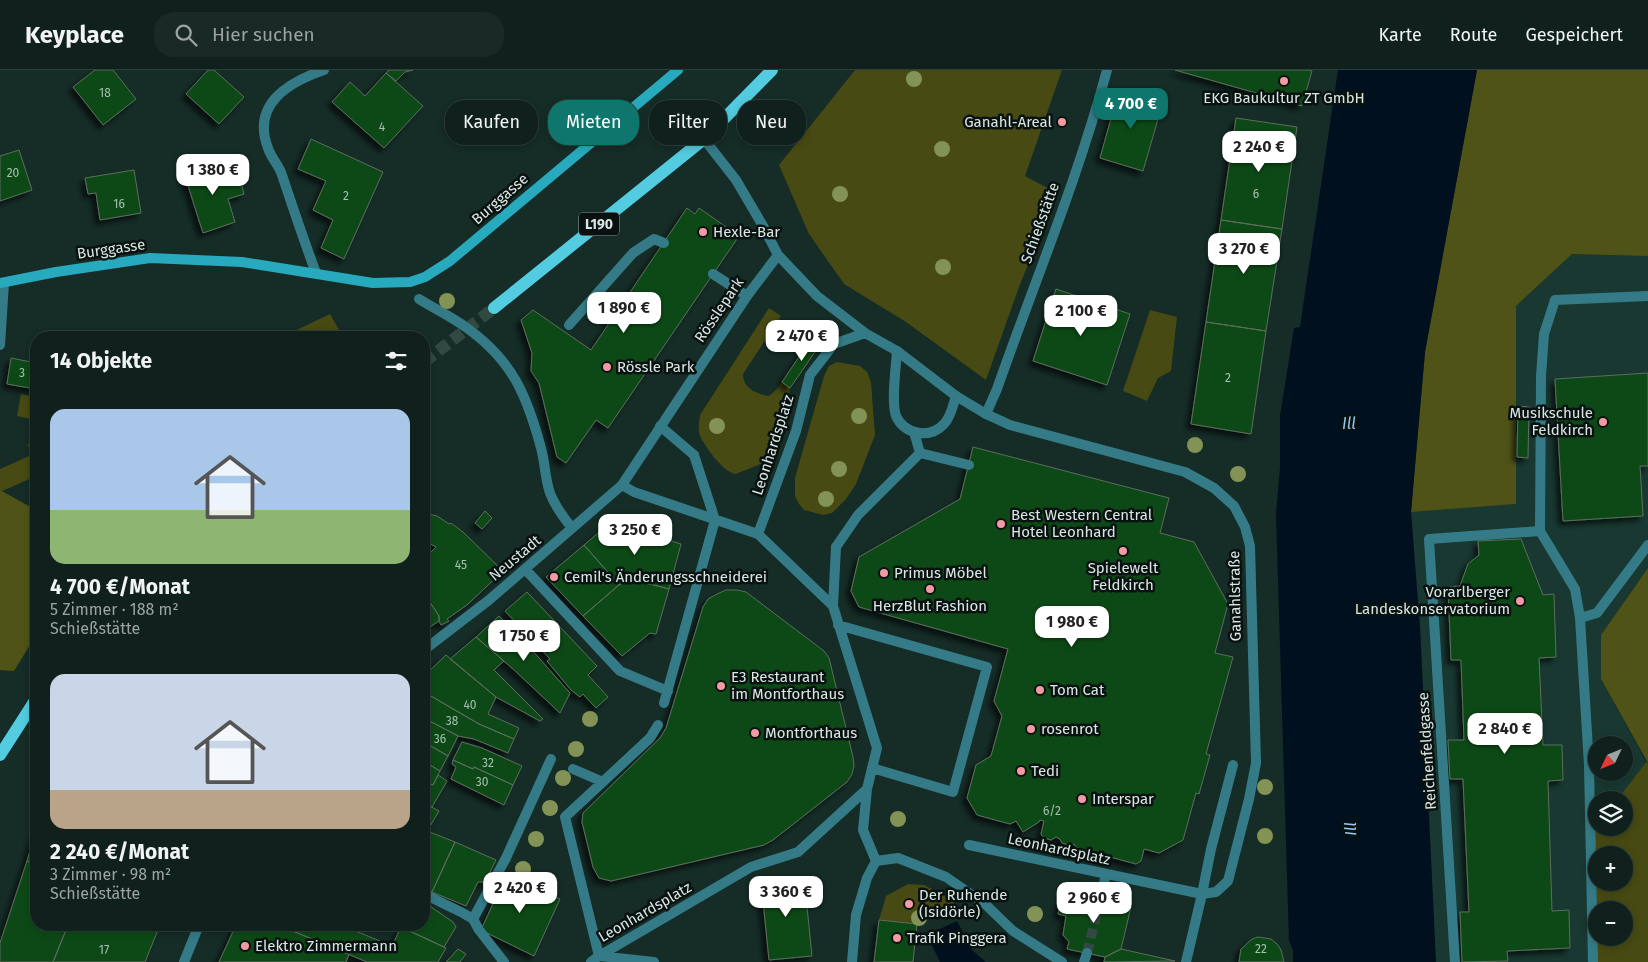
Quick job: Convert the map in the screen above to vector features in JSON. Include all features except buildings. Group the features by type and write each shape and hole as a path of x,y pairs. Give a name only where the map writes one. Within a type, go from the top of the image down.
{"main road":[{"name":"Burggasse","path":"2,283 56,272 150,258 242,262 373,283 410,282 425,277 467,248 678,70"},
{"name":"L190","path":"727,116 772,70"},
{"name":"L190","path":"494,308 697,145"},
{"path":"0,754 30,708"}],"street":[{"path":"316,273 279,167 268,149 263,127 269,106 285,88 303,77 324,70"},
{"name":"Schießstätte","path":"986,414 997,389 1079,161 1098,105 1107,70"},
{"path":"709,145 736,180 778,255 817,296 865,333 897,351 894,408 897,418 904,427 914,432 926,434 937,430 946,423 952,412 956,396"},
{"path":"569,325 632,253 654,239 664,242"},
{"name":"Rösslepark","path":"622,485 747,296 778,255"},
{"path":"713,274 747,296"},
{"path":"0,345 2,283"},
{"path":"1593,962 1589,765 1580,618 1574,589 1540,531 1541,376 1544,334 1555,300 1648,296"},
{"path":"419,299 467,328 489,346 515,377 534,421 545,462 550,491 559,512 572,528"},
{"name":"Leonhardsplatz","path":"758,534 796,432 810,374 834,344 865,333"},
{"name":"Ganahlstraße","path":"897,351 956,396 986,414 1010,425 1185,472 1214,488 1234,506 1245,526 1250,546 1256,763 1249,799 1228,881 1216,892 1202,894"},
{"path":"660,426 694,454 715,520 664,703"},
{"path":"914,432 920,453"},
{"path":"920,453 969,465"},
{"path":"876,861 863,830 867,789 877,748 833,606 836,547 858,515 920,453"},
{"path":"622,485 634,492 758,534 833,606"},
{"name":"Neustadt","path":"430,645 525,569 622,485"},
{"name":"Reichenfeldgasse","path":"1456,962 1429,539 1540,531"},
{"path":"1580,618 1597,613 1648,545"},
{"path":"525,569 620,671 668,690"},
{"path":"838,624 987,667 953,792 872,768"},
{"name":"Leonhardsplatz","path":"658,725 650,738 565,817 595,959 751,867 798,852 867,789"},
{"path":"472,919 506,858 551,759"},
{"path":"1186,962 1211,849 1233,765"},
{"path":"573,769 603,782"},
{"name":"Leonhardsplatz","path":"969,845 1202,894"},
{"path":"876,861 898,858 946,877 986,904 1013,932 1062,962"},
{"path":"852,962 856,915 867,878 876,861"},
{"path":"1100,900 1106,874"},
{"path":"430,897 472,919 504,962"},
{"path":"184,962 197,931"},
{"path":"595,959 654,962"}],"shaded area":[{"path":"855,70 1062,70 1025,176 1057,193 1019,287 986,380 906,322 844,284 809,234 779,165 795,145 806,145 806,131"},
{"path":"1477,70 1648,70 1648,256 1572,254 1516,306 1516,504 1411,512 1425,352"},
{"name":"Vorarlberger Landeskonservatorium","path":"1572,254 1648,256 1648,568 1601,635 1601,679 1632,736 1588,736 1588,781 1632,781 1624,791 1588,791 1588,836 1590,836 1590,846 1588,846 1588,891 1591,891 1592,901 1588,901 1588,946 1593,946 1593,962 1435,962 1411,512 1516,504 1516,306"},
{"path":"769,308 781,316 743,374 745,383 751,390 764,395 769,396 782,382 790,388 784,430 780,446 769,459 736,474 731,473 721,465 701,438 699,432 700,415"},
{"path":"1150,310 1177,317 1171,371 1158,378 1147,401 1123,391"},
{"path":"330,314 340,331 295,331"},
{"path":"837,362 860,366 867,372 871,382 875,435 856,484 846,499 832,513 823,515 804,510 799,504 795,496 795,478 824,376 829,366"},
{"path":"21,394 30,396 30,419 17,416"},
{"path":"30,456 30,479 0,492 0,469"},
{"path":"0,490 30,507 30,645 14,671 0,670"},
{"path":"1648,568 1648,763 1601,679 1601,635"},
{"name":"Vorarlberger Landeskonservatorium","path":"1633,738 1646,762 1633,779"},
{"path":"1646,762 1648,763 1648,962 1595,962 1594,946 1633,946 1633,901 1593,901 1592,891 1633,891 1633,846 1590,846 1590,836 1633,836 1633,791 1624,791"},
{"path":"908,884 924,885 956,902 917,924 879,920 886,896"}],"water":[{"name":"Ill","path":"1338,70 1477,70 1425,352 1411,512 1420,626 1436,962 1293,962 1293,950 1289,941 1276,514 1280,468 1280,416 1294,328 1300,327"},
{"path":"957,921 972,950 986,962 940,962 927,935"}],"tunnel":[{"path":"430,357 494,308"},
{"path":"1087,953 1100,900"}],"place":[{"name":"EKG Baukultur ZT GmbH","path":"1284,81"},
{"name":"Ganahl-Areal","path":"1062,122"},
{"name":"Hexle-Bar","path":"703,232"},
{"name":"Rössle Park","path":"607,367"},
{"name":"Musikschule Feldkirch","path":"1603,422"},
{"name":"Best Western Central Hotel Leonhard","path":"1001,524"},
{"name":"Spielewelt Feldkirch","path":"1123,551"},
{"name":"Primus Möbel","path":"884,573"},
{"name":"Cemil's Änderungsschneiderei","path":"554,577"},
{"name":"HerzBlut Fashion","path":"930,589"},
{"name":"Vorarlberger Landeskonservatorium","path":"1520,601"},
{"name":"E3 Restaurant im Montforthaus","path":"721,686"},
{"name":"Tom Cat","path":"1040,690"},
{"name":"rosenrot","path":"1031,729"},
{"name":"Montforthaus","path":"755,733"},
{"name":"Tedi","path":"1021,771"},
{"name":"Interspar","path":"1082,799"},
{"name":"Der Ruhende (Isidörle)","path":"909,904"},
{"name":"Trafik Pinggera","path":"897,938"},
{"name":"Elektro Zimmermann","path":"245,946"}]}
